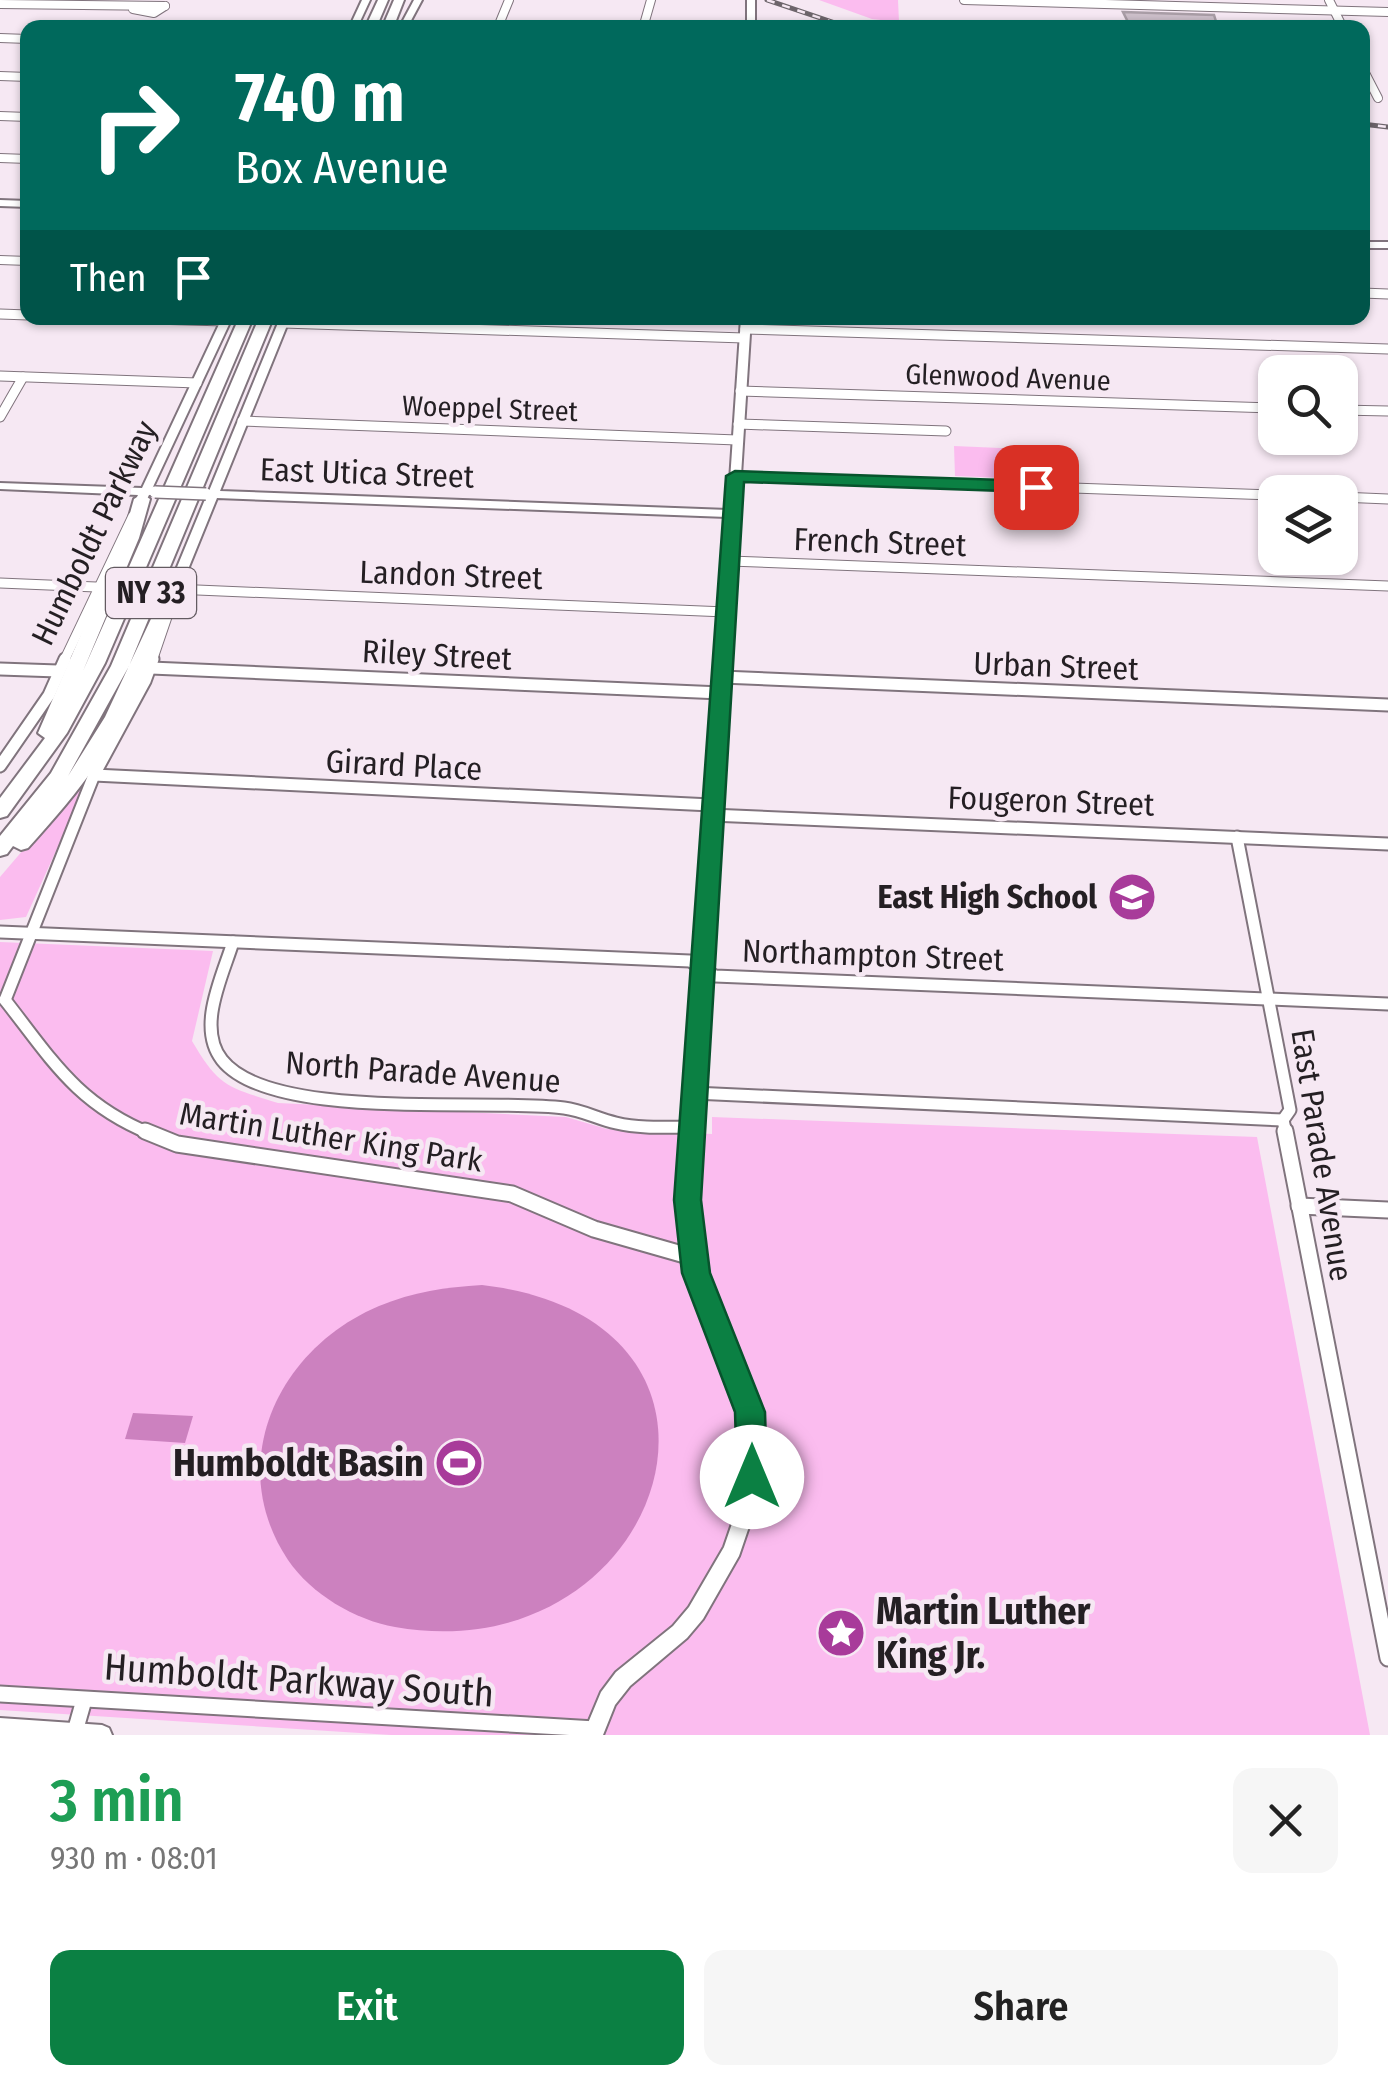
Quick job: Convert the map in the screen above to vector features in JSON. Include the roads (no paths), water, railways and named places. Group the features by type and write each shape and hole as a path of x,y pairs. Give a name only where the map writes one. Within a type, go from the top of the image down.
{"highway":[{"name":"NY 33","path":"0,812 32,770 96,663 243,325"},
{"name":"NY 33","path":"0,849 59,776 120,666 275,325"},
{"path":"32,770 148,494"},
{"path":"0,860 58,803 90,759 130,688 174,588"}],"street":[{"path":"0,4 145,7 158,12 165,6 156,0 145,7"},
{"path":"964,0 1246,4 1388,12"},
{"path":"1330,0 1340,20"},
{"path":"1370,82 1378,98"},
{"name":"Humboldt Parkway","path":"0,766 49,695 96,587 148,494 223,325"},
{"path":"34,934 94,775 151,668 174,588 209,494 242,422 276,325"},
{"path":"589,325 1388,350"},
{"path":"594,1732 608,1698 623,1679 680,1632 696,1612 732,1550 747,1506 753,1448 750,1412 692,1256 688,1200 745,328"},
{"path":"0,376 197,383"},
{"path":"0,418 24,377"},
{"name":"Glenwood Avenue","path":"740,391 1258,407"},
{"path":"1358,411 1388,412"},
{"name":"Woeppel Street","path":"242,422 737,440"},
{"path":"738,424 946,431"},
{"path":"735,476 1258,494"},
{"name":"East Utica Street","path":"0,486 732,514"},
{"path":"1358,498 1388,499"},
{"name":"French Street","path":"730,561 1388,586"},
{"path":"0,582 96,587"},
{"name":"Landon Street","path":"174,588 726,612"},
{"name":"Riley Street","path":"151,668 721,685"},
{"path":"0,669 58,671"},
{"name":"Urban Street","path":"721,685 1388,705"},
{"name":"Girard Place","path":"94,775 711,810"},
{"name":"Fougeron Street","path":"711,810 1388,844"},
{"name":"East Parade Avenue","path":"1237,837 1290,1110 1282,1120 1384,1618 1388,1658"},
{"name":"Northampton Street","path":"0,932 690,961 715,976 1388,1004"},
{"name":"Martin Luther King Park","path":"34,934 3,1000 72,1087 120,1121 177,1144 512,1194 594,1229 692,1256"},
{"name":"North Parade Avenue","path":"233,942 211,1031 221,1058 252,1084 301,1097 564,1108 616,1123 692,1128"},
{"path":"694,1093 1282,1120"},
{"path":"1299,1206 1388,1210"},
{"name":"Humboldt Parkway South","path":"0,1694 594,1732"},
{"path":"74,1734 84,1700"},
{"path":"0,1728 102,1735"}],"railway":[{"path":"767,0 826,20"},
{"path":"1370,125 1388,127"}],"place":[{"name":"East High School","path":"1132,897"},
{"name":"Humboldt Basin","path":"459,1463"},
{"name":"Martin Luther King Jr.","path":"841,1633"}]}
